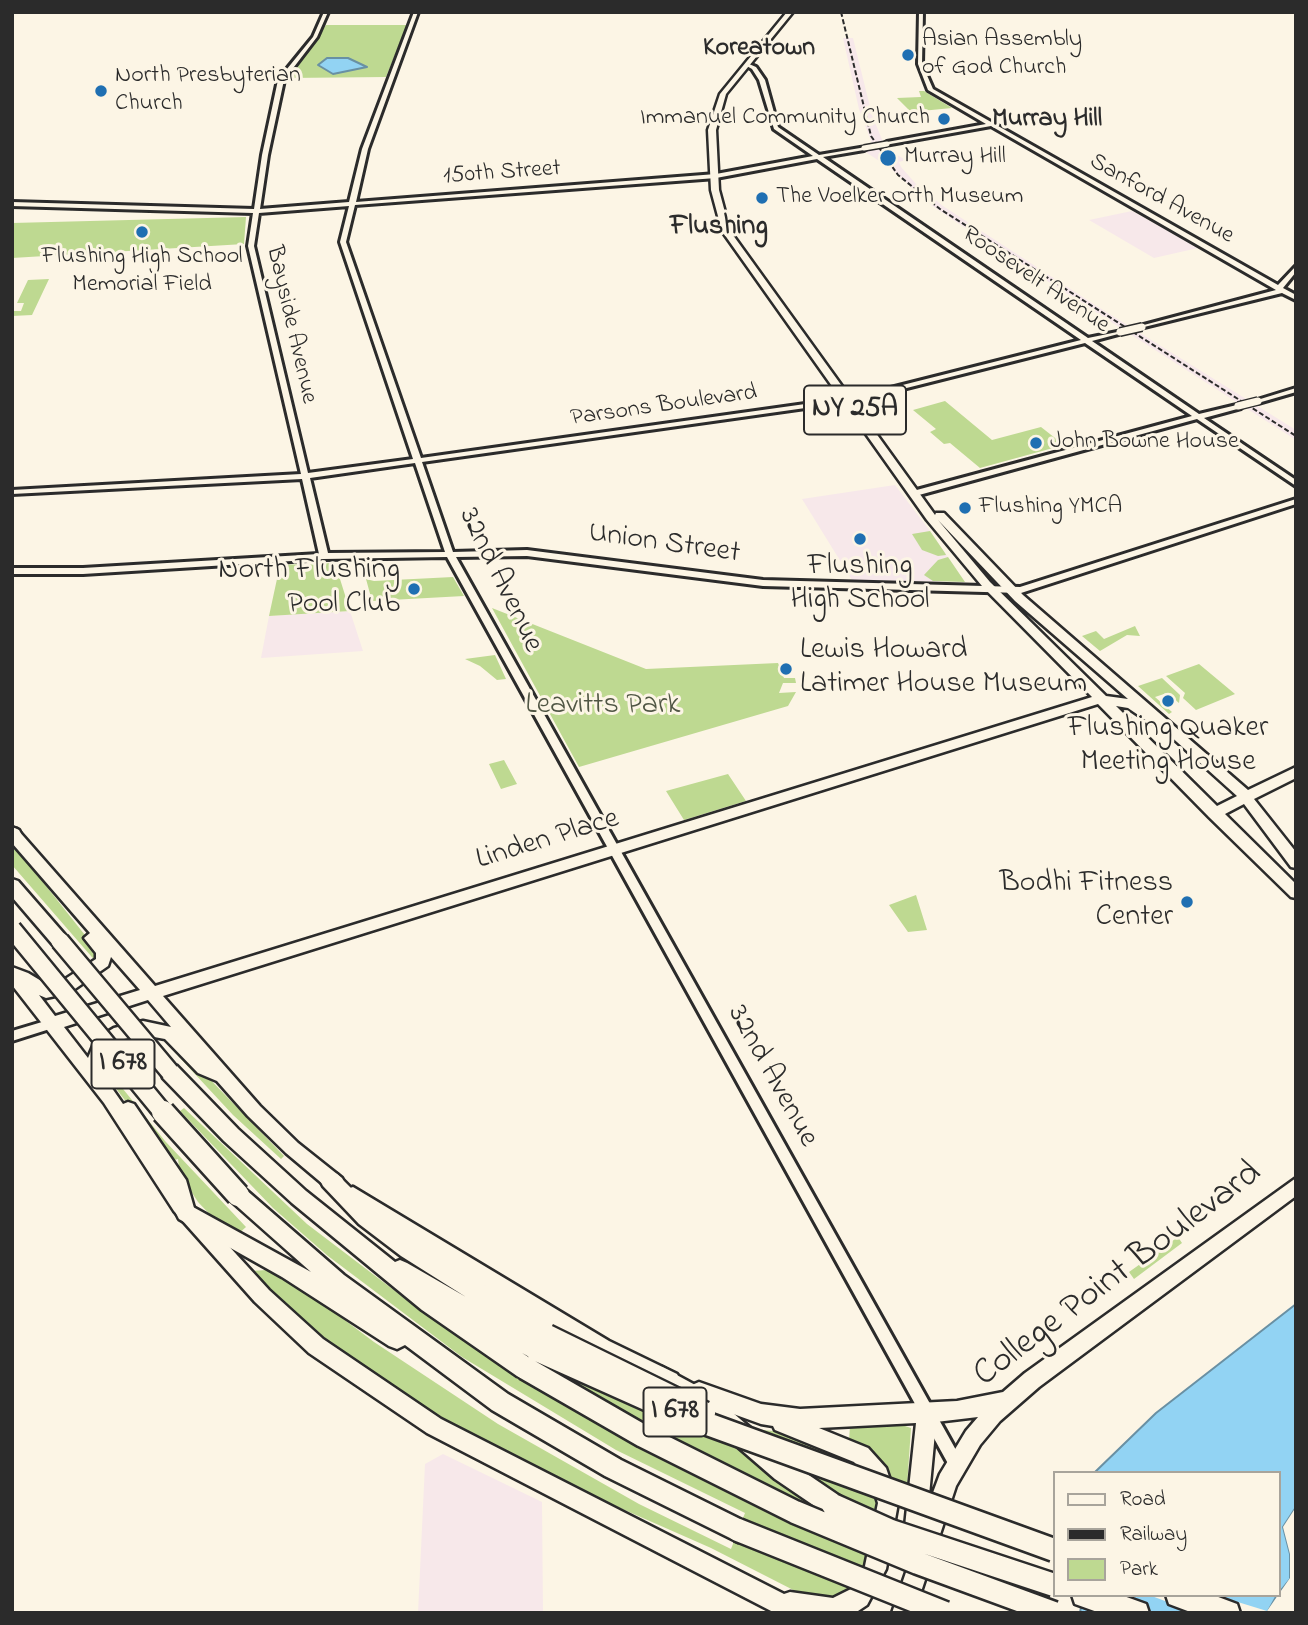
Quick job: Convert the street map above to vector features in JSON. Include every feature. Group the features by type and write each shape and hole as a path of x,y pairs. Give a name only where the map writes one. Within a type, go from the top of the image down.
{"highway":[{"name":"I 678","path":"12,885 170,1072 236,1140 324,1218 429,1303 661,1407 1052,1549"},
{"name":"I 678","path":"12,929 169,1121 238,1195 337,1282 500,1402 622,1472 738,1530 821,1566 945,1613"},
{"path":"330,1180 366,1217 643,1436 785,1507 918,1563 1054,1613"},
{"path":"186,1213 289,1270 500,1402"},
{"path":"662,1378 702,1401 794,1479 832,1505 891,1531 1052,1584"},
{"path":"1090,1597 1137,1613"},
{"path":"1184,1597 1228,1613"}],"main road":[{"name":"NY 25A","path":"790,12 723,94 712,130 714,177 726,231 916,493 931,518 990,589 1296,893"},
{"name":"NY 25A","path":"916,493 1015,594"},
{"path":"1015,594 1238,787 1296,863"},
{"path":"1075,674 1102,682 1113,679"},
{"path":"1099,699 1137,706 1155,720 1161,720"},
{"name":"Linden Place","path":"52,1024 1099,699"},
{"path":"1118,717 1121,701"},
{"path":"1214,813 1296,772"},
{"path":"12,834 271,1129 330,1180 602,1348 662,1378 862,1455 879,1475 888,1503 876,1569 865,1589 855,1600 842,1607 828,1609 765,1596"},
{"path":"12,971 39,989 53,992 63,989 102,964 104,952 86,930 73,903"},
{"path":"12,971 110,1098 186,1213 289,1323 385,1396 442,1431 798,1613"},
{"path":"186,1213 180,1186 98,1069 96,1055 104,1042 120,1032 160,1030 172,1035 204,1068 224,1076"},
{"name":"College Point Boulevard","path":"906,1603 939,1500 956,1464 982,1427 1007,1401 1296,1186"},
{"path":"749,1411 800,1419 927,1414 1007,1401"},
{"path":"906,1603 927,1414"}],"street":[{"name":"Bayside Avenue","path":"324,556 251,249 281,80 315,37 326,12"},
{"name":"32nd Avenue","path":"416,12 365,149 344,245 450,554 956,1464"},
{"name":"Sanford Avenue","path":"921,12 920,63 931,90 1296,298"},
{"name":"Roosevelt Avenue","path":"747,65 754,68 762,80 769,96 776,128 1296,484"},
{"name":"150th Street","path":"12,204 256,211 714,177 989,125"},
{"path":"1280,289 1296,268"},
{"name":"Parsons Boulevard","path":"12,492 305,475 848,400 1279,292 1280,289"},
{"path":"916,493 1296,390"},
{"name":"Union Street","path":"12,571 83,571 324,556 554,555 763,583 990,589 1015,594 1296,501"},
{"name":"Linden Place","path":"12,1036 52,1024"}],"shaded area":[{"path":"843,38 853,38 872,115 883,142 890,151 906,160 899,162 901,167 917,185 943,206 1095,305 1296,430 1296,440 986,242 931,205 890,168 864,151 874,149 859,109"},
{"path":"1132,211 1198,248 1154,258 1089,220"},
{"path":"895,485 965,582 852,580 802,499"},
{"path":"350,611 363,651 261,658 269,616"},
{"path":"443,1454 542,1502 543,1613 418,1613 425,1464"}],"green space":[{"path":"326,25 407,25 386,77 287,78"},
{"path":"919,91 924,91 952,108 911,112 897,98 921,97"},
{"path":"246,217 244,244 12,258 12,223"},
{"path":"49,279 32,315 12,316 12,311 21,311 24,303 17,303 28,280"},
{"path":"945,401 992,440 1041,427 1064,445 980,468 950,443 944,444 930,432 936,429 913,410"},
{"path":"930,531 946,555 938,556 922,550 912,534"},
{"path":"948,557 965,582 933,581 924,575 938,560"},
{"path":"335,563 350,611 269,616 280,565"},
{"name":"North Flushing Pool Club","path":"453,577 464,596 372,601 366,579 374,581"},
{"name":"Leavitts Park","path":"492,608 646,669 778,663 784,678 795,678 796,683 783,683 779,693 796,692 788,706 579,767"},
{"path":"1135,626 1140,636 1127,635 1100,651 1082,636 1096,631 1104,639"},
{"path":"495,655 506,679 497,680 480,666 465,659"},
{"path":"1199,664 1235,694 1196,710 1183,698 1185,693 1166,676"},
{"path":"1162,678 1180,695 1179,703 1167,693 1155,697 1172,712 1169,714 1138,686"},
{"path":"504,760 517,784 501,789 489,764"},
{"path":"728,774 746,801 684,820 666,791"},
{"path":"12,843 96,949 97,963 12,865"},
{"path":"916,895 927,930 908,932 889,905"},
{"path":"155,1031 174,1042 284,1156 281,1159 233,1115"},
{"path":"98,1058 165,1141 246,1227 237,1235 217,1222 198,1202 180,1174 178,1159 171,1161 99,1066"},
{"path":"184,1108 307,1224 424,1313 519,1376 550,1330 769,1450 754,1429 791,1433 860,1461 881,1500 862,1585 840,1601 807,1597 711,1548 552,1478 401,1396 331,1344 283,1304 250,1271 267,1270 286,1276 374,1342 498,1424 639,1504 731,1549 745,1513 616,1450 462,1357 328,1256 273,1208 180,1111"},
{"path":"1178,1237 1182,1243 1134,1279 1129,1272"},
{"path":"902,1425 911,1428 906,1501 886,1469 849,1441 850,1426"}],"water":[{"path":"327,58 348,58 367,67 333,74 318,65"},
{"path":"1296,1304 1296,1507 1283,1527 1290,1554 1290,1579 1280,1592 1280,1471 1096,1471 1156,1413"},
{"path":"1083,1597 1276,1597 1267,1613 1080,1613"}],"pier":[{"path":"1296,1507 1296,1513 1286,1528 1293,1553 1293,1579 1271,1613 1197,1613 1154,1597 1222,1597 1267,1611 1277,1597 1280,1597 1280,1592 1290,1578 1290,1554 1283,1527"}],"railway":[{"path":"841,12 871,136 898,175 940,209 1296,436"}],"place":[{"name":"Asian Assembly of God Church","path":"908,55"},
{"name":"North Presbyterian Church","path":"101,91"},
{"name":"Immanuel Community Church","path":"944,119"},
{"name":"Murray Hill","path":"888,158"},
{"name":"The Voelker Orth Museum","path":"762,198"},
{"name":"Flushing High School Memorial Field","path":"142,232"},
{"name":"John Bowne House","path":"1036,443"},
{"name":"Flushing YMCA","path":"965,508"},
{"name":"Flushing High School","path":"860,539"},
{"name":"North Flushing Pool Club","path":"414,589"},
{"name":"Lewis Howard Latimer House Museum","path":"786,669"},
{"name":"Flushing Quaker Meeting House","path":"1168,701"},
{"name":"Bodhi Fitness Center","path":"1187,902"}],"district":[{"name":"Koreatown","path":"759,50"},
{"name":"Murray Hill","path":"1047,121"},
{"name":"Flushing","path":"719,228"}]}
